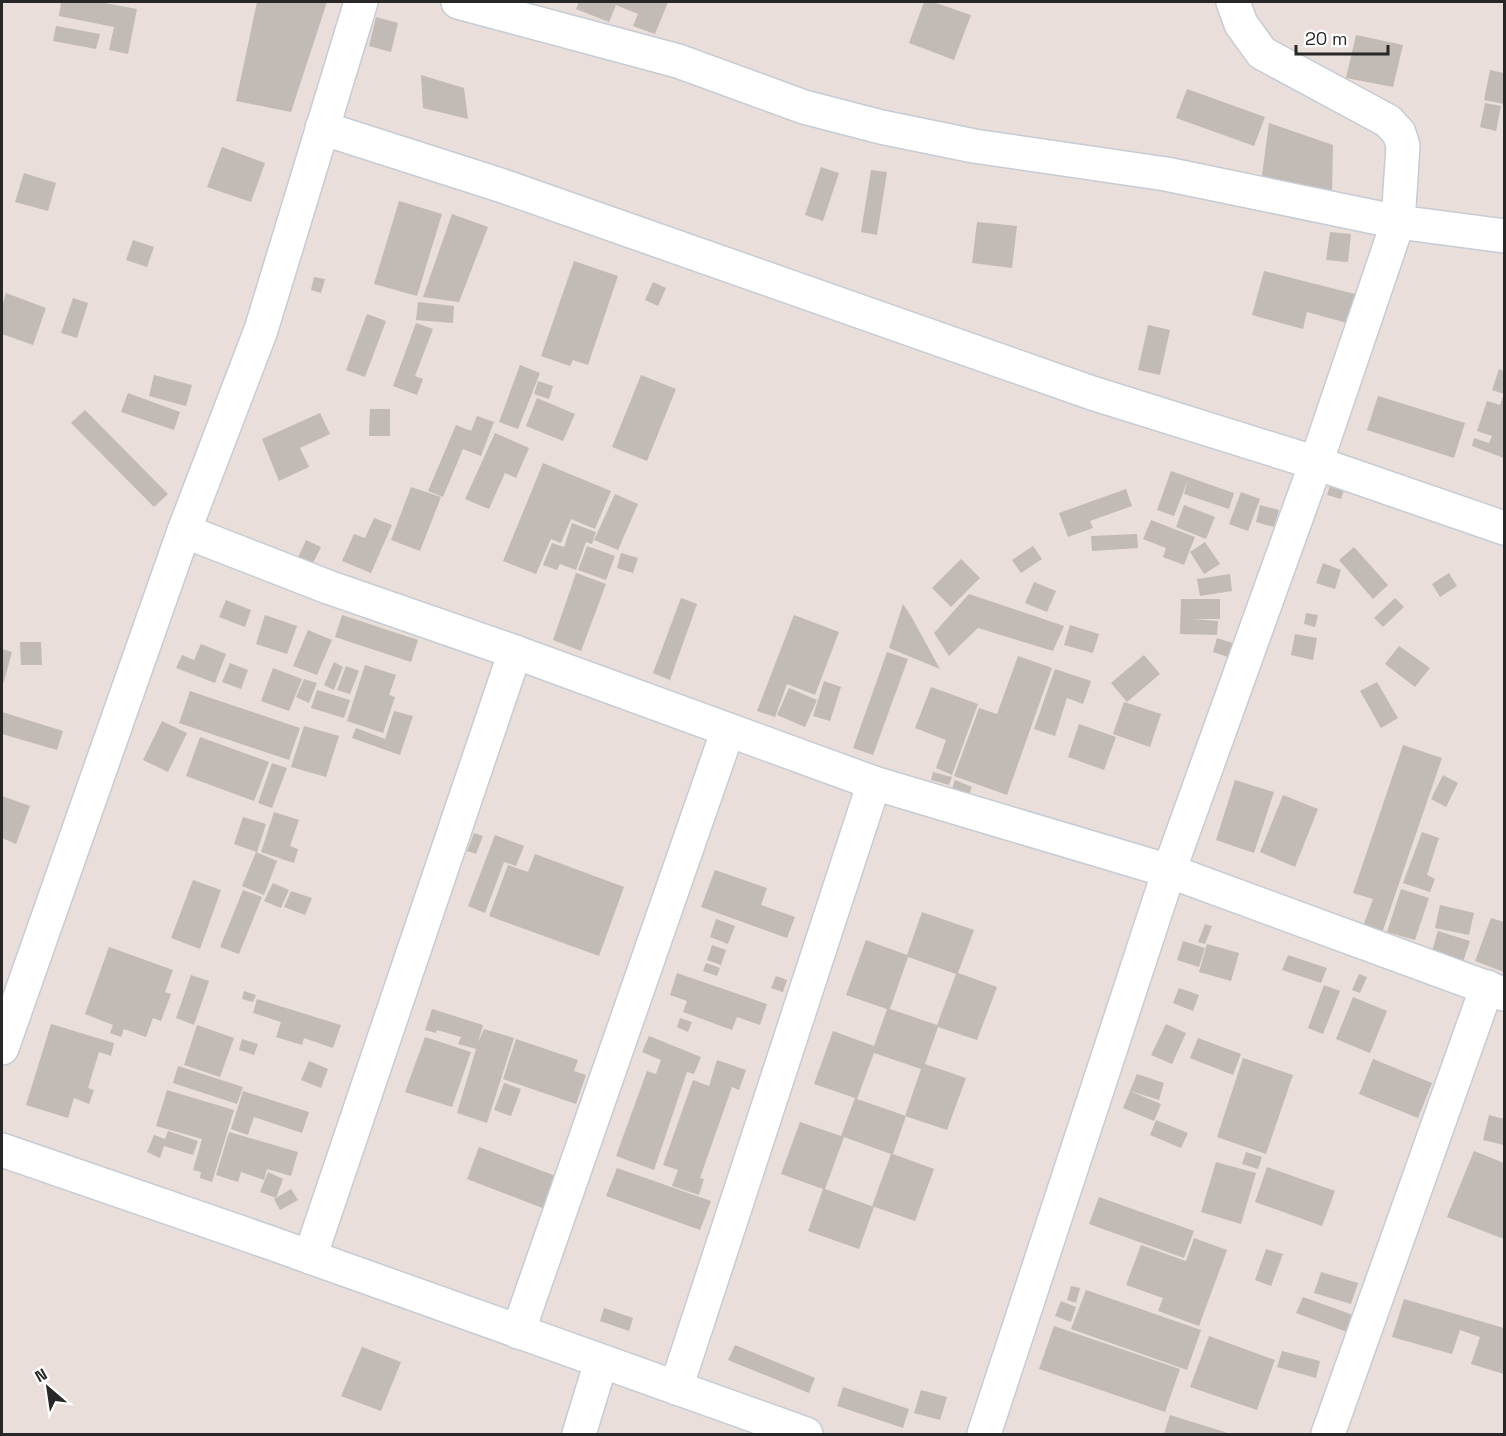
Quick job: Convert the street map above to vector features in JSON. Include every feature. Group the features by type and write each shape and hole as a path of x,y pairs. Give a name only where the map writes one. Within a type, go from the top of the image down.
{"street":[{"path":"2,1048 184,531 261,330 361,2"},
{"path":"458,2 678,61 804,107 881,127 974,146 1166,174 1398,222 1504,236"},
{"path":"984,1434 1169,871 1316,463 1398,222 1403,146 1399,133 1388,121 1262,53 1241,24 1233,2"},
{"path":"322,128 464,173 698,253 1092,393 1316,463 1504,528"},
{"path":"184,531 328,587 515,652 874,783 1169,871 1496,991 1328,1434"},
{"path":"310,1257 515,652"},
{"path":"518,1332 728,730"},
{"path":"676,1388 874,783"},
{"path":"2,1150 806,1434"},
{"path":"579,1434 602,1362"}],"building":[{"path":"61,2 99,2 137,9 128,54 109,50 114,27 59,16"},
{"path":"257,2 327,2 291,112 236,101"},
{"path":"579,2 668,2 655,34 633,26 638,14 616,5 609,22 576,9"},
{"path":"924,2 933,2 971,15 954,60 909,43"},
{"path":"376,17 398,23 391,52 369,46"},
{"path":"56,26 100,34 96,49 53,41"},
{"path":"1356,35 1403,45 1393,87 1346,78"},
{"path":"1490,70 1504,73 1504,104 1484,100"},
{"path":"421,75 464,88 468,119 423,108"},
{"path":"1187,89 1265,117 1254,146 1176,118"},
{"path":"1485,103 1501,106 1496,131 1480,127"},
{"path":"1269,123 1333,145 1332,192 1261,183"},
{"path":"222,147 265,163 251,202 207,187"},
{"path":"821,167 839,173 823,221 805,215"},
{"path":"871,170 887,172 877,235 861,232"},
{"path":"24,173 56,183 48,211 15,202"},
{"path":"399,201 442,214 417,296 374,284"},
{"path":"452,214 488,227 459,302 423,297"},
{"path":"977,222 1017,226 1012,268 972,263"},
{"path":"1330,232 1351,234 1348,262 1326,260"},
{"path":"133,240 154,247 147,267 126,260"},
{"path":"574,261 618,276 588,365 573,360 570,366 541,356"},
{"path":"1264,271 1355,294 1347,323 1307,312 1303,329 1252,315"},
{"path":"314,277 325,279 321,293 311,290"},
{"path":"653,282 666,288 658,306 645,300"},
{"path":"6,293 46,308 33,345 2,334 2,307"},
{"path":"73,298 88,303 77,338 61,333"},
{"path":"418,302 454,306 453,323 416,320"},
{"path":"367,314 386,321 365,377 346,370"},
{"path":"416,323 433,329 415,376 423,379 417,395 393,386"},
{"path":"1148,325 1170,330 1160,375 1138,370"},
{"path":"520,365 540,373 518,429 499,422"},
{"path":"1499,369 1504,371 1504,394 1492,390"},
{"path":"154,375 192,385 186,406 149,396"},
{"path":"641,375 676,389 647,461 612,447"},
{"path":"538,381 553,386 549,399 534,394"},
{"path":"128,393 180,412 174,430 121,412"},
{"path":"1504,394 1504,458 1472,446 1474,438 1489,443 1492,436 1477,431 1487,401 1500,405"},
{"path":"1378,396 1465,423 1454,458 1367,430"},
{"path":"537,398 575,414 563,441 526,426"},
{"path":"370,409 390,409 390,436 369,436"},
{"path":"85,410 168,494 154,507 71,423"},
{"path":"320,413 330,434 300,448 309,467 279,481 262,439"},
{"path":"477,416 494,422 481,456 463,449 443,497 428,491 456,425 471,431"},
{"path":"495,433 529,448 516,478 505,473 489,509 465,499"},
{"path":"543,463 611,491 595,529 571,519 561,543 551,539 536,574 503,561"},
{"path":"1171,471 1234,493 1229,509 1184,494 1188,480 1174,516 1157,510"},
{"path":"1331,482 1345,487 1341,499 1327,495"},
{"path":"411,487 441,497 420,551 391,540"},
{"path":"1126,489 1132,506 1090,521 1093,528 1068,537 1059,513"},
{"path":"1241,492 1260,499 1248,531 1229,524"},
{"path":"615,494 638,504 618,550 594,540"},
{"path":"1184,505 1215,517 1206,539 1176,527"},
{"path":"1260,505 1279,510 1274,527 1256,522"},
{"path":"374,518 392,525 371,573 342,561 354,534 365,538"},
{"path":"1151,520 1195,537 1184,565 1163,557 1166,548 1143,539"},
{"path":"572,523 596,532 592,544 586,542 576,570 560,564 557,570 543,565 552,543 564,547"},
{"path":"1137,534 1138,548 1092,551 1091,536"},
{"path":"306,540 321,547 311,567 297,560"},
{"path":"1205,542 1220,564 1204,574 1190,552"},
{"path":"587,546 615,556 606,580 578,570"},
{"path":"1033,546 1042,559 1021,573 1012,560"},
{"path":"1354,547 1388,585 1373,599 1339,560"},
{"path":"621,553 638,558 633,573 617,568"},
{"path":"961,559 980,578 951,607 932,588"},
{"path":"1323,563 1341,570 1335,589 1316,583"},
{"path":"576,573 606,584 581,651 553,640"},
{"path":"1449,573 1457,586 1440,597 1432,584"},
{"path":"1230,574 1232,591 1200,596 1197,579"},
{"path":"1034,582 1056,591 1047,612 1025,603"},
{"path":"969,594 1064,626 1053,651 978,628 949,656 934,633"},
{"path":"681,598 697,604 670,680 653,673"},
{"path":"1395,598 1404,607 1383,627 1374,618"},
{"path":"1181,599 1220,599 1220,619 1194,619 1218,621 1217,635 1180,634"},
{"path":"226,600 251,610 245,627 219,617"},
{"path":"903,604 911,616 940,669 889,648"},
{"path":"1306,613 1318,615 1315,627 1304,624"},
{"path":"265,615 297,626 287,654 256,644"},
{"path":"342,615 418,640 411,662 335,637"},
{"path":"794,615 839,632 815,695 787,684 775,717 757,711"},
{"path":"1070,625 1099,634 1093,653 1064,645"},
{"path":"308,630 332,640 317,675 293,666"},
{"path":"1295,634 1317,638 1313,660 1291,655"},
{"path":"1217,638 1242,646 1237,660 1213,652"},
{"path":"20,642 41,642 42,665 21,665"},
{"path":"201,644 226,654 215,683 176,668 182,655 194,660"},
{"path":"1399,646 1430,668 1415,687 1385,664"},
{"path":"2,649 12,652 2,688"},
{"path":"887,652 908,659 873,755 853,748"},
{"path":"1144,655 1160,674 1127,702 1111,683"},
{"path":"1018,656 1052,668 1007,795 954,776 979,708 997,714"},
{"path":"334,662 343,667 334,690 324,685"},
{"path":"230,663 248,670 241,689 222,682"},
{"path":"365,665 396,675 389,695 395,697 383,733 347,721"},
{"path":"346,666 359,671 350,694 337,690"},
{"path":"273,668 302,679 289,711 261,701"},
{"path":"1055,669 1091,681 1083,704 1067,698 1055,736 1034,729"},
{"path":"304,679 317,683 309,703 296,697"},
{"path":"824,681 841,687 830,721 813,716"},
{"path":"1377,682 1398,718 1381,728 1360,691"},
{"path":"931,687 978,704 952,775 936,768 946,740 915,728"},
{"path":"789,688 817,700 805,727 777,715"},
{"path":"317,690 350,700 344,718 311,708"},
{"path":"190,691 300,728 289,760 179,723"},
{"path":"1124,702 1161,714 1150,747 1113,734"},
{"path":"394,711 413,716 400,755 352,738 356,728 385,739"},
{"path":"2,712 63,731 57,750 2,734"},
{"path":"162,721 187,733 168,772 143,760"},
{"path":"1079,724 1116,737 1104,770 1068,757"},
{"path":"304,726 339,736 326,777 291,767"},
{"path":"200,737 269,762 254,801 186,776"},
{"path":"1403,745 1442,758 1381,936 1362,929 1373,899 1353,893"},
{"path":"272,763 287,768 272,808 258,803"},
{"path":"933,772 952,777 949,785 931,780"},
{"path":"1443,775 1458,783 1446,807 1431,799"},
{"path":"955,780 972,787 968,796 952,789"},
{"path":"1235,780 1274,792 1254,853 1216,840"},
{"path":"1283,795 1318,809 1295,867 1260,852"},
{"path":"2,796 30,806 16,844 2,838"},
{"path":"274,812 299,820 290,846 298,849 294,863 261,852"},
{"path":"243,817 266,824 257,852 234,844"},
{"path":"1422,832 1439,838 1427,875 1435,879 1430,892 1403,883"},
{"path":"474,833 483,836 476,854 467,851"},
{"path":"495,835 524,846 516,866 504,862 485,913 468,906"},
{"path":"256,852 277,861 264,895 242,886"},
{"path":"535,854 624,887 599,956 489,916 508,865 528,872"},
{"path":"715,870 767,888 761,905 795,917 787,938 701,907"},
{"path":"193,880 221,890 200,949 171,938"},
{"path":"273,883 289,890 281,908 264,901"},
{"path":"1401,889 1429,898 1415,940 1387,932"},
{"path":"243,890 262,897 239,954 220,947"},
{"path":"291,891 312,898 305,915 284,907"},
{"path":"1440,905 1474,913 1469,935 1435,928"},
{"path":"922,912 974,930 958,973 997,987 977,1040 938,1027 925,1064 966,1078 947,1130 906,1116 893,1154 934,1169 915,1221 872,1206 891,1154 844,1137 825,1189 874,1207 859,1249 808,1231 823,1189 781,1174 800,1122 841,1136 855,1098 814,1084 833,1031 874,1046 887,1009 846,995 866,940 907,955","holes":["908,957 956,974 937,1025 890,1009","874,1053 921,1069 905,1116 857,1099"]},
{"path":"1491,918 1504,922 1504,972 1475,961"},
{"path":"716,919 735,926 728,944 710,937"},
{"path":"1205,924 1212,926 1205,944 1198,942"},
{"path":"1438,931 1470,941 1460,971 1429,961"},
{"path":"1183,941 1205,948 1199,967 1177,960"},
{"path":"1207,944 1239,953 1231,981 1199,972"},
{"path":"712,945 726,950 721,965 707,960"},
{"path":"109,947 173,970 165,992 171,994 161,1021 153,1018 146,1037 124,1029 121,1037 110,1033 113,1025 85,1014"},
{"path":"1288,955 1327,968 1321,983 1282,970"},
{"path":"706,963 720,968 717,976 703,971"},
{"path":"677,973 767,1004 760,1025 737,1017 732,1030 683,1012 687,1001 670,995"},
{"path":"1359,974 1367,977 1360,993 1352,990"},
{"path":"191,975 209,981 194,1025 176,1018"},
{"path":"776,976 787,980 783,992 771,988"},
{"path":"1324,985 1340,991 1323,1034 1308,1028"},
{"path":"1179,988 1199,995 1193,1011 1173,1003"},
{"path":"244,991 256,995 253,1002 242,999"},
{"path":"1353,997 1387,1011 1370,1053 1336,1039"},
{"path":"257,999 341,1025 333,1048 304,1038 302,1045 276,1037 281,1022 253,1013"},
{"path":"432,1009 483,1025 478,1043 484,1029 514,1038 487,1123 457,1113 476,1049 458,1044 461,1037 437,1030 436,1033 425,1030"},
{"path":"680,1018 692,1022 688,1032 677,1027"},
{"path":"51,1024 114,1043 111,1056 99,1052 88,1088 94,1090 89,1104 74,1098 68,1118 26,1105"},
{"path":"1166,1024 1186,1033 1172,1064 1151,1055"},
{"path":"197,1025 234,1038 220,1077 184,1065"},
{"path":"649,1036 701,1057 694,1074 687,1072 654,1170 616,1156 647,1071 656,1074 661,1060 642,1052"},
{"path":"425,1037 471,1052 452,1107 405,1092"},
{"path":"1198,1038 1241,1054 1233,1075 1190,1058"},
{"path":"242,1039 258,1044 254,1055 239,1050"},
{"path":"516,1039 578,1060 574,1071 586,1075 576,1104 503,1079"},
{"path":"1243,1058 1293,1075 1266,1154 1217,1137"},
{"path":"1373,1059 1432,1083 1418,1118 1359,1094"},
{"path":"717,1060 746,1070 739,1090 732,1087 700,1178 704,1179 699,1195 672,1186 678,1170 663,1165 693,1080 709,1086"},
{"path":"309,1061 328,1069 321,1088 301,1080"},
{"path":"178,1066 243,1087 237,1104 173,1083"},
{"path":"1137,1074 1164,1083 1159,1100 1130,1091"},
{"path":"504,1083 521,1089 511,1116 494,1110"},
{"path":"167,1090 234,1110 212,1182 200,1178 201,1172 193,1170 202,1139 156,1126"},
{"path":"243,1091 309,1112 302,1133 254,1117 248,1135 231,1129"},
{"path":"1130,1091 1161,1104 1154,1121 1123,1108"},
{"path":"1489,1115 1504,1119 1504,1145 1483,1140"},
{"path":"1156,1120 1188,1133 1181,1148 1150,1135"},
{"path":"168,1131 198,1141 193,1155 164,1146 160,1158 147,1152 154,1135 165,1139"},
{"path":"229,1132 298,1152 291,1176 267,1169 264,1180 241,1172 238,1182 216,1175"},
{"path":"479,1147 566,1180 553,1212 467,1179"},
{"path":"1474,1151 1504,1163 1504,1239 1447,1217"},
{"path":"1246,1152 1262,1157 1258,1169 1242,1164"},
{"path":"1216,1162 1256,1173 1241,1224 1201,1212"},
{"path":"1267,1167 1335,1191 1322,1226 1255,1202"},
{"path":"617,1168 711,1201 700,1230 606,1196"},
{"path":"268,1172 283,1179 276,1198 260,1192"},
{"path":"291,1189 298,1200 280,1210 274,1199"},
{"path":"1099,1197 1194,1231 1184,1258 1089,1224"},
{"path":"1194,1238 1227,1250 1199,1326 1158,1311 1163,1298 1126,1285 1141,1245 1186,1261"},
{"path":"1266,1249 1283,1254 1271,1286 1255,1280"},
{"path":"1321,1272 1358,1283 1351,1304 1314,1293"},
{"path":"1071,1286 1080,1288 1076,1303 1067,1300"},
{"path":"1086,1290 1201,1330 1187,1370 1071,1329"},
{"path":"1303,1297 1353,1315 1347,1332 1296,1313"},
{"path":"1404,1299 1504,1328 1504,1374 1471,1364 1480,1337 1460,1330 1452,1354 1392,1337"},
{"path":"1061,1301 1076,1307 1071,1322 1055,1316"},
{"path":"604,1308 633,1318 629,1331 600,1321"},
{"path":"1054,1326 1180,1369 1165,1412 1039,1369"},
{"path":"1209,1336 1275,1360 1257,1410 1190,1387"},
{"path":"735,1345 815,1378 809,1393 728,1360"},
{"path":"362,1347 401,1362 381,1411 341,1396"},
{"path":"1282,1351 1320,1361 1316,1378 1277,1367"},
{"path":"843,1387 909,1409 903,1428 837,1406"},
{"path":"921,1390 947,1397 940,1420 914,1413"},
{"path":"1170,1415 1231,1434 1164,1434"}]}
